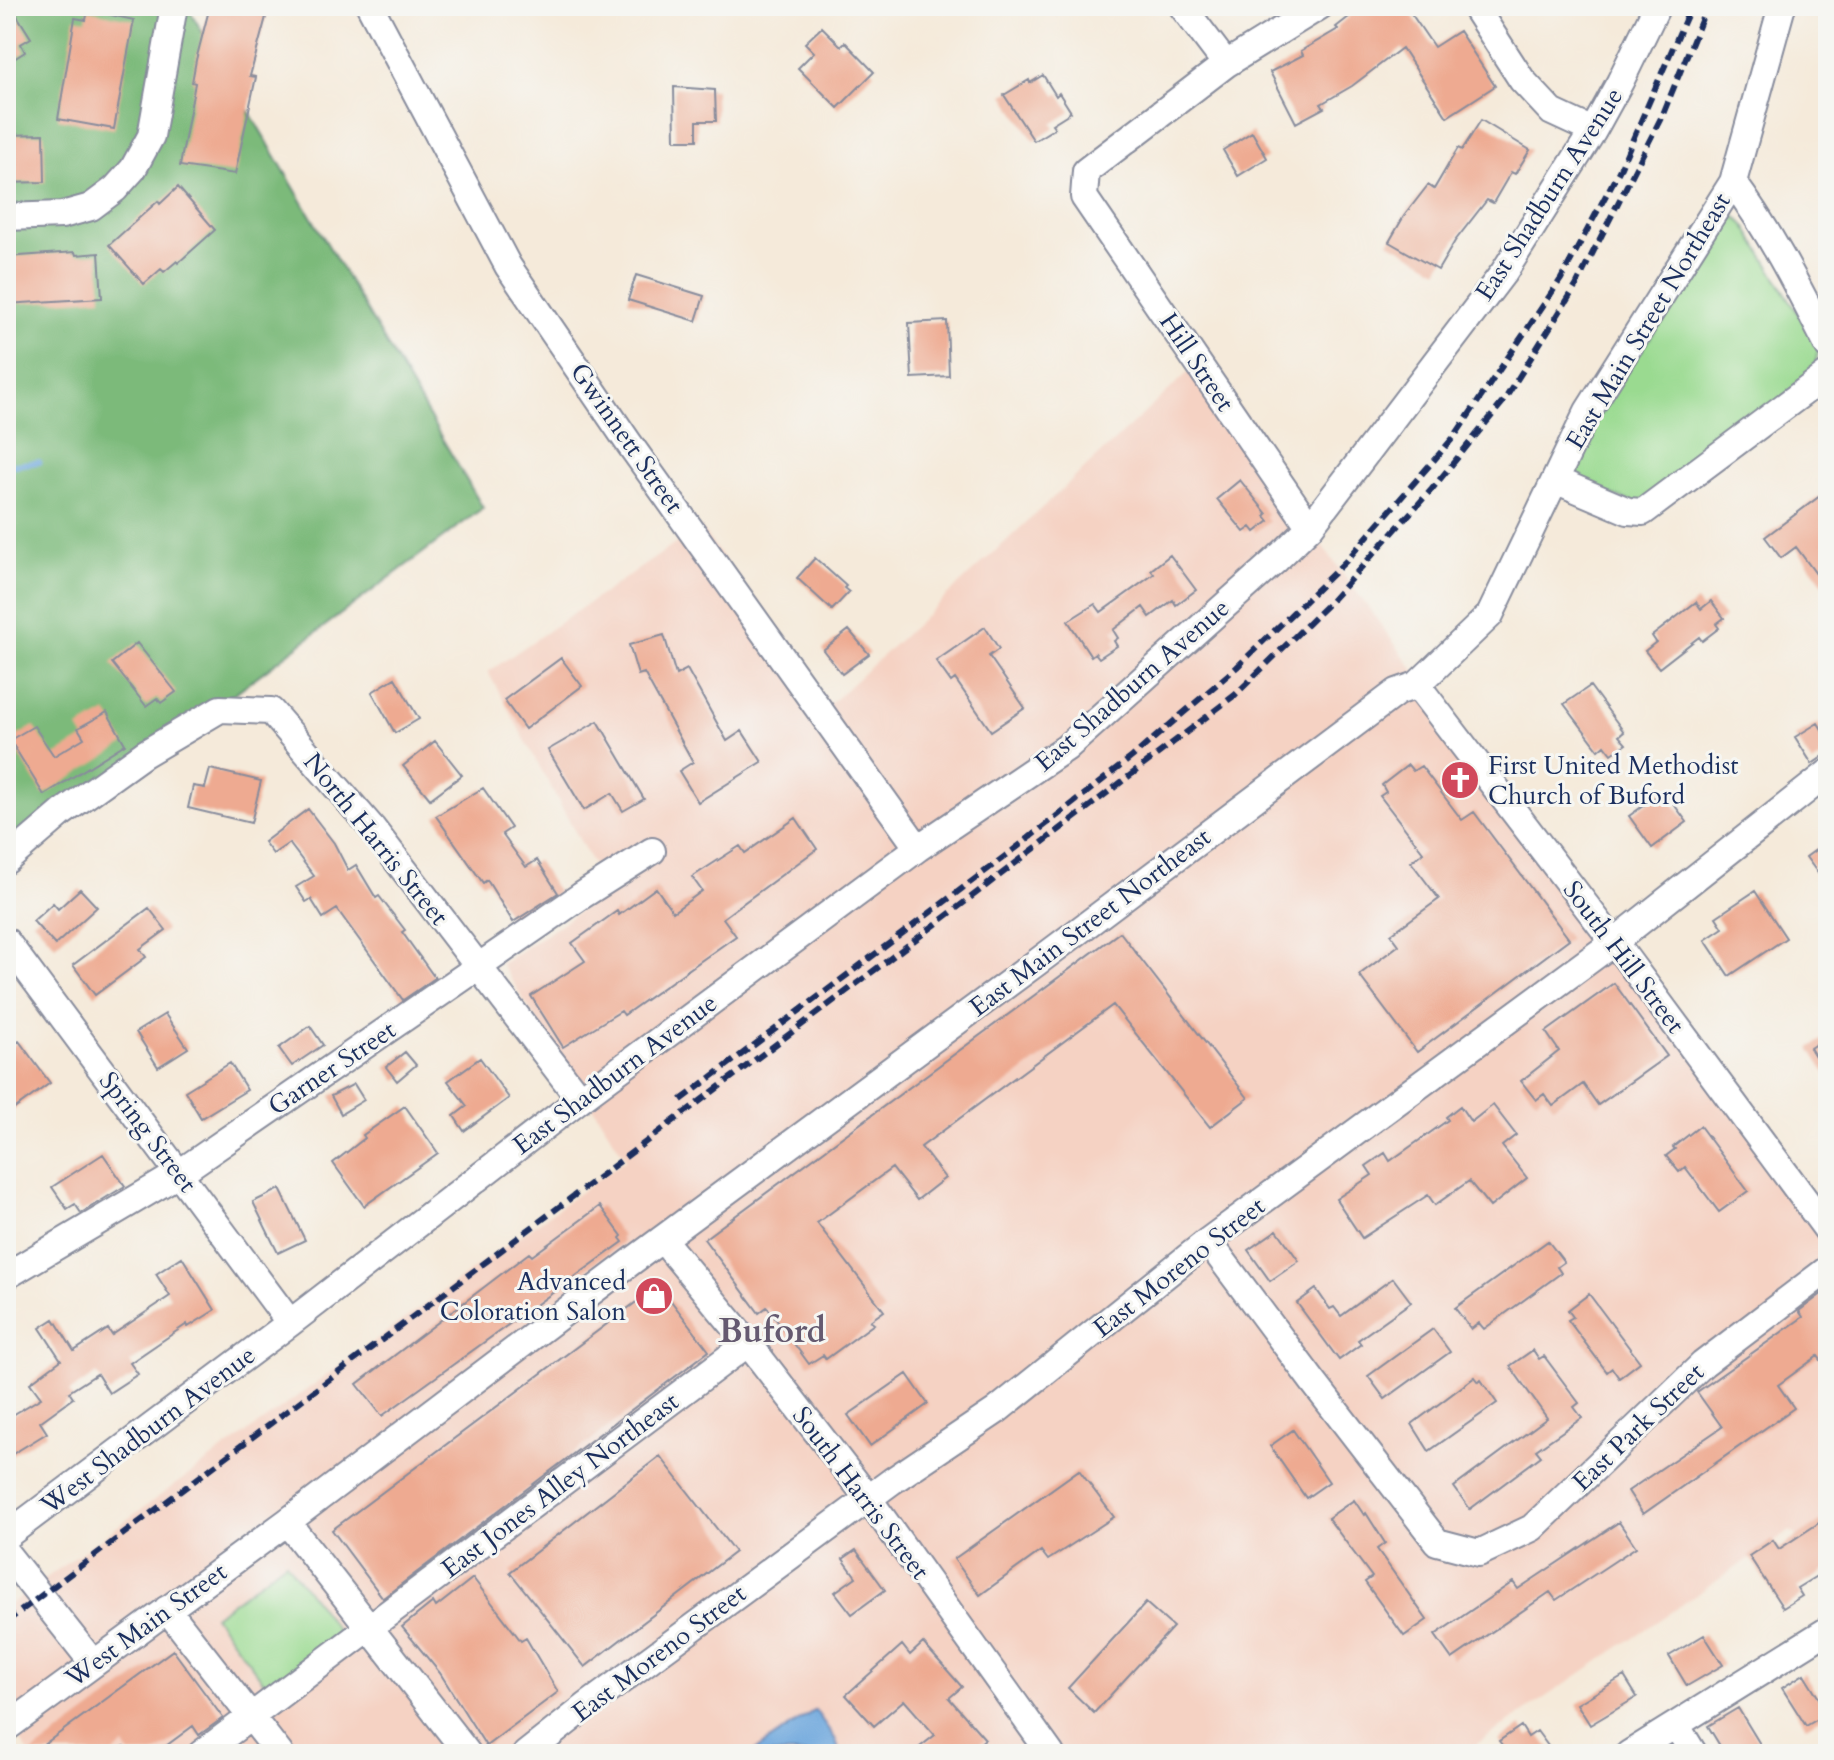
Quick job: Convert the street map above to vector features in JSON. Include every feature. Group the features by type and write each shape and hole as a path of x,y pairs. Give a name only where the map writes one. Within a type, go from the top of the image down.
{"street":[{"path":"6,217 62,215 91,207 115,189 133,169 151,136 174,6"},
{"name":"Gwinnett Street","path":"370,6 508,266 628,442 918,848"},
{"path":"1182,6 1226,64 1320,6"},
{"path":"1474,6 1522,80 1552,112 1593,131"},
{"name":"East Shadburn Avenue","path":"290,1323 580,1099 918,848 1066,748 1310,527 1504,272 1593,131 1657,6"},
{"name":"East Main Street Northeast","path":"287,1522 1397,692 1417,685 1490,615 1588,411 1733,182 1782,6"},
{"name":"Hill Street","path":"1226,64 1086,171 1084,197 1310,527"},
{"path":"1733,182 1791,271 1828,346"},
{"path":"1555,480 1628,511 1643,512 1828,374"},
{"name":"South Hill Street","path":"1417,685 1614,942 1828,1231"},
{"name":"North Harris Street","path":"6,861 63,812 144,754 220,709 271,711 372,828 580,1099"},
{"name":"East Moreno Street","path":"526,1754 868,1498 996,1411 1208,1241 1614,942 1828,773"},
{"name":"Garner Street","path":"6,1276 178,1174 652,851"},
{"name":"Spring Street","path":"6,941 290,1323"},
{"name":"South Harris Street","path":"662,1239 748,1343 868,1498 1051,1754"},
{"name":"East Park Street","path":"1208,1241 1437,1542 1479,1553 1532,1528 1703,1364 1828,1269"},
{"name":"West Shadburn Avenue","path":"6,1536 290,1323"},
{"name":"East Jones Alley Northeast","path":"201,1754 748,1343"},
{"path":"287,1522 468,1754"},
{"name":"West Main Street","path":"6,1728 287,1522"},
{"path":"6,1553 93,1663"},
{"path":"167,1609 280,1754"},
{"path":"1629,1754 1828,1630"},
{"path":"1676,1725 1694,1754"}],"shaded area":[{"path":"1192,369 1828,1231 1828,1557 1790,1531 1462,1754 30,1754 6,1720 6,1607 626,1159 501,964 608,892 488,672 700,527 829,705"}],"green space":[{"path":"6,6 187,6 483,508 6,864"},
{"path":"1735,216 1745,226 1819,348 1812,377 1639,505 1584,485 1576,472 1600,414 1725,222"},
{"path":"286,1562 342,1637 270,1690 214,1616"}],"water":[{"path":"815,1710 836,1740 840,1754 750,1754"}],"building":[{"path":"6,6 11,6 31,38 21,44 25,52 6,64"},
{"path":"210,6 269,6 250,76 256,77 235,174 180,166 195,83 192,82 196,60"},
{"path":"1363,6 1406,6 1434,47 1459,31 1495,86 1447,117 1402,48 1352,86 1321,104 1324,108 1296,123 1270,72 1303,55 1301,51 1338,29 1336,27"},
{"path":"88,10 134,20 114,129 58,119 75,18 86,20"},
{"path":"822,27 841,46 845,42 874,72 838,108 798,68 814,52 805,43"},
{"path":"1043,75 1071,112 1052,124 1055,128 1034,141 1004,95"},
{"path":"674,87 715,90 716,121 697,121 697,140 675,140"},
{"path":"1481,120 1530,150 1515,174 1511,172 1493,203 1487,200 1455,241 1438,270 1389,242 1428,185 1434,189 1458,148 1462,150"},
{"path":"1252,132 1267,158 1238,176 1223,150"},
{"path":"44,134 45,182 6,183 6,135"},
{"path":"178,187 215,230 178,263 164,272 161,269 144,284 109,245"},
{"path":"75,252 76,255 99,253 102,298 6,304 6,257"},
{"path":"636,275 704,296 696,321 628,300"},
{"path":"947,321 949,376 912,378 909,323"},
{"path":"1240,480 1267,514 1265,516 1269,521 1255,532 1251,527 1244,532 1217,499"},
{"path":"1820,496 1828,507 1828,590 1796,547 1781,558 1765,537"},
{"path":"1170,555 1196,590 1176,605 1173,600 1150,617 1143,607 1113,630 1118,638 1114,641 1117,646 1099,658 1095,653 1091,656 1068,621 1095,604 1101,612 1154,574 1151,570"},
{"path":"815,558 849,592 832,610 797,578"},
{"path":"1711,601 1724,618 1716,624 1719,628 1702,641 1699,637 1659,668 1645,651 1656,642 1652,636 1696,602 1701,609"},
{"path":"985,627 999,649 989,656 1025,708 991,731 955,679 951,682 936,661"},
{"path":"849,630 869,654 842,674 823,650"},
{"path":"664,635 676,675 687,669 727,741 742,731 762,762 698,802 679,771 693,762 644,673 638,675 629,645"},
{"path":"137,643 176,692 161,703 157,698 146,706 112,663"},
{"path":"561,658 582,686 525,729 504,700"},
{"path":"395,678 419,719 395,733 372,692"},
{"path":"1590,686 1624,732 1619,736 1626,744 1612,754 1605,745 1599,750 1564,704"},
{"path":"107,712 125,744 44,795 10,740 34,726 54,756 84,738 78,728"},
{"path":"598,721 644,799 623,811 612,793 584,810 548,750"},
{"path":"1818,723 1828,739 1828,753 1812,764 1795,737"},
{"path":"435,741 462,775 430,799 403,766"},
{"path":"1408,765 1413,771 1421,766 1462,820 1474,812 1569,939 1417,1052 1359,975 1399,945 1391,934 1439,899 1411,862 1423,852 1380,796 1386,792 1382,785"},
{"path":"210,769 261,781 251,823 188,808 193,786 205,788"},
{"path":"483,788 511,828 502,834 526,867 537,860 558,893 513,922 487,880 483,883 436,816"},
{"path":"1664,791 1687,822 1652,848 1629,816"},
{"path":"308,809 334,843 348,870 356,865 376,898 379,896 405,930 402,932 435,978 403,1000 337,909 323,918 311,899 306,902 296,887 314,876 289,843 273,854 264,842"},
{"path":"796,818 817,849 723,918 736,936 624,1015 621,1011 563,1047 531,996 585,961 572,943 656,888 673,912 702,891 692,877 740,846 745,853"},
{"path":"1828,841 1828,887 1806,857"},
{"path":"80,889 97,907 55,945 33,921 53,903 58,909"},
{"path":"1755,891 1786,938 1729,976 1705,940 1723,928 1716,917"},
{"path":"149,908 166,930 140,949 146,957 95,995 73,965"},
{"path":"1120,932 1248,1098 1210,1127 1113,1005 921,1147 945,1178 917,1200 892,1168 817,1223 884,1311 870,1321 874,1324 826,1359 823,1355 809,1364 767,1307 759,1313 704,1239"},
{"path":"1614,983 1667,1056 1598,1105 1583,1084 1553,1106 1544,1094 1536,1100 1521,1081 1559,1051 1546,1032"},
{"path":"165,1014 188,1048 158,1067 136,1032"},
{"path":"310,1026 323,1045 292,1066 279,1048"},
{"path":"1828,1036 1828,1077 1810,1048"},
{"path":"19,1041 50,1083 6,1115 6,1050"},
{"path":"405,1052 416,1065 397,1081 386,1067"},
{"path":"480,1058 509,1098 464,1131 454,1116 467,1106 448,1081"},
{"path":"230,1063 247,1090 201,1118 185,1091"},
{"path":"354,1084 364,1100 341,1114 331,1096"},
{"path":"1493,1105 1516,1135 1502,1146 1527,1178 1490,1207 1469,1181 1435,1205 1428,1195 1362,1238 1336,1199 1372,1175 1366,1166 1385,1153 1390,1161 1448,1120 1446,1117 1460,1106 1471,1122"},
{"path":"405,1106 438,1153 364,1206 333,1163 365,1138 363,1135"},
{"path":"1700,1126 1748,1191 1719,1212 1685,1167 1679,1172 1666,1156"},
{"path":"103,1154 125,1186 81,1213 75,1204 67,1209 52,1187"},
{"path":"280,1189 305,1240 278,1253 253,1202"},
{"path":"600,1206 623,1242 382,1416 357,1384 529,1253 532,1256"},
{"path":"1277,1230 1299,1261 1270,1281 1248,1250"},
{"path":"1548,1241 1564,1262 1557,1267 1561,1273 1484,1329 1479,1323 1471,1329 1455,1308"},
{"path":"182,1257 215,1310 188,1327 187,1324 130,1363 138,1374 109,1393 97,1374 69,1392 73,1398 40,1422 47,1433 6,1458 6,1419 41,1398 30,1383 61,1360 40,1328 54,1319 74,1351 108,1329 112,1335 170,1296 156,1274"},
{"path":"1393,1278 1411,1302 1358,1340 1361,1344 1339,1360 1297,1303 1316,1289 1330,1309 1334,1307 1341,1316"},
{"path":"659,1285 709,1351 383,1598 332,1530"},
{"path":"1823,1293 1828,1300 1828,1370 1818,1356 1778,1385 1794,1408 1643,1514 1628,1491 1722,1427 1697,1392 1803,1317 1799,1311"},
{"path":"1589,1294 1640,1362 1619,1378 1612,1368 1607,1372 1568,1320 1573,1317 1568,1310"},
{"path":"1433,1329 1450,1352 1385,1399 1368,1376"},
{"path":"1533,1350 1539,1359 1544,1356 1579,1403 1574,1407 1582,1418 1536,1450 1541,1456 1470,1509 1454,1487 1547,1418 1510,1366"},
{"path":"907,1374 928,1404 870,1446 848,1415"},
{"path":"1475,1377 1479,1382 1481,1380 1497,1403 1429,1451 1412,1424"},
{"path":"1293,1430 1329,1482 1306,1498 1270,1446"},
{"path":"660,1456 735,1552 585,1667 510,1572"},
{"path":"1079,1470 1114,1517 1048,1560 1041,1551 980,1595 954,1559"},
{"path":"1354,1500 1385,1543 1377,1549 1427,1620 1404,1636 1365,1582 1372,1577 1328,1518"},
{"path":"1828,1517 1828,1569 1797,1588 1802,1596 1783,1608 1749,1556 1773,1540 1779,1549"},
{"path":"1619,1522 1636,1547 1556,1600 1550,1592 1452,1659 1435,1635 1513,1582 1518,1589"},
{"path":"856,1550 885,1590 852,1614 835,1592 856,1577 843,1559"},
{"path":"473,1578 521,1641 526,1638 558,1692 486,1746 440,1673 402,1627 433,1602 436,1607"},
{"path":"1146,1603 1173,1627 1094,1713 1068,1688"},
{"path":"1704,1635 1723,1665 1687,1686 1669,1656"},
{"path":"923,1643 962,1687 949,1698 985,1739 968,1754 911,1754 935,1735 904,1700 874,1726 846,1695 902,1645 910,1655"},
{"path":"173,1650 223,1718 199,1735 193,1726 155,1754 130,1754 124,1746 112,1754 31,1754"},
{"path":"1804,1674 1828,1713 1806,1726 1782,1688"},
{"path":"1624,1676 1637,1697 1590,1725 1577,1704"},
{"path":"1738,1708 1766,1754 1725,1754 1708,1726"},
{"path":"1521,1726 1528,1737 1537,1731 1554,1754 1503,1754 1507,1751 1499,1741"}],"waterway":[{"path":"6,466 39,462"}],"railway":[{"path":"681,1100 1132,757 1237,667 1346,561 1454,437 1561,279 1619,171 1691,6"},
{"path":"6,1622 936,924 1235,695 1330,602 1432,489 1503,402 1576,286 1663,114 1707,6"}],"place":[{"name":"First United Methodist Church of Buford","path":"1460,780"},
{"name":"Advanced Coloration Salon","path":"654,1296"}],"district":[{"name":"Buford","path":"772,1331"}]}
